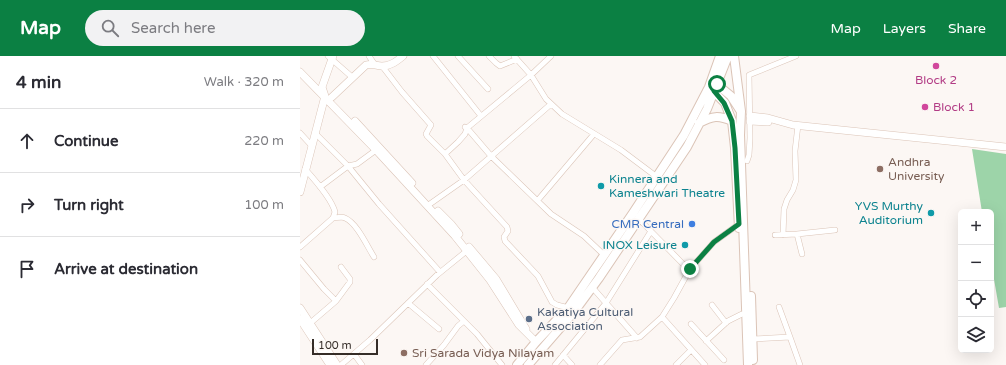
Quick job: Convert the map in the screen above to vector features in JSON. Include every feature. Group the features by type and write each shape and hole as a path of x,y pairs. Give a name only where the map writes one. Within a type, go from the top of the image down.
{"main road":[{"path":"528,365 574,312 687,147 708,109 720,56"},
{"path":"517,365 568,308 626,225 656,176 684,135 713,86 728,56"},
{"path":"734,56 747,116 745,119 753,365"},
{"path":"713,86 731,96 747,116"},
{"path":"713,86 724,103 732,121 735,148 743,365"},
{"path":"699,124 710,117 716,116 732,121"},
{"path":"747,116 740,135 748,365"}],"street":[{"path":"300,192 311,145 328,97 366,65 369,56 379,65 431,125 426,134 427,136 445,154 464,180 507,227 508,231 504,239 538,276 548,297 552,302 565,307"},
{"path":"433,56 481,116"},
{"path":"458,56 488,89"},
{"path":"489,56 500,66 516,58 531,75 551,104 562,114 621,150 656,176"},
{"path":"445,154 465,134 466,127 531,75 550,56"},
{"path":"747,161 749,155 747,116 749,75 753,72 766,69 796,56"},
{"path":"322,87 331,57 352,77"},
{"path":"366,65 389,65 399,57"},
{"path":"300,66 322,87 328,97 376,150 429,205"},
{"path":"302,76 328,97 372,137 469,250 519,325 528,332 536,342"},
{"path":"429,205 464,180 551,104"},
{"path":"747,116 768,118 798,125 1006,147"},
{"path":"783,235 784,209 796,180 795,151 798,125"},
{"path":"466,127 491,156 551,214 584,236 602,253"},
{"path":"300,133 311,145"},
{"path":"315,133 348,166 379,204 440,272"},
{"path":"538,200 594,134"},
{"path":"320,187 348,166 357,164 376,150"},
{"path":"300,247 333,218 335,210 305,168"},
{"path":"333,218 343,217 348,219 358,230 374,257"},
{"path":"639,219 690,269"},
{"path":"600,365 605,363 622,340 626,338 637,338 645,333 662,317 690,269 714,242 739,224"},
{"path":"775,235 835,230"},
{"path":"555,365 606,304 651,231"},
{"path":"797,234 802,254"},
{"path":"340,365 370,340 440,272 469,250"},
{"path":"300,260 336,301"},
{"path":"305,325 336,301 346,288 350,279 341,266"},
{"path":"428,284 471,328 502,365"},
{"path":"592,287 637,338"},
{"path":"408,303 439,329"},
{"path":"712,304 726,323"},
{"path":"779,307 800,365"},
{"path":"300,308 305,325 330,365"},
{"path":"706,341 726,323 742,314"},
{"path":"662,317 705,365"},
{"path":"300,319 337,365"},
{"path":"426,365 444,345 458,326 464,321"},
{"path":"691,324 724,360"},
{"path":"753,340 790,337"},
{"path":"676,365 691,350"},
{"path":"354,354 362,365"},
{"path":"563,355 572,365"}],"green space":[{"path":"972,149 1006,154 1006,307 999,308 994,279 994,209 982,209"}],"place":[{"name":"Block 2","path":"936,66"},
{"name":"Block 1","path":"925,107"},
{"name":"Andhra University","path":"880,169"},
{"name":"Kinnera and Kameshwari Theatre","path":"601,186"},
{"name":"YVS Murthy Auditorium","path":"931,213"},
{"name":"CMR Central","path":"692,224"},
{"name":"INOX Leisure","path":"685,245"},
{"name":"Kakatiya Cultural Association","path":"529,319"},
{"name":"Sri Sarada Vidya Nilayam","path":"404,353"}],"route":[{"path":"690,269 714,242 739,224 732,121 729,111 714,91 717,84"}]}
